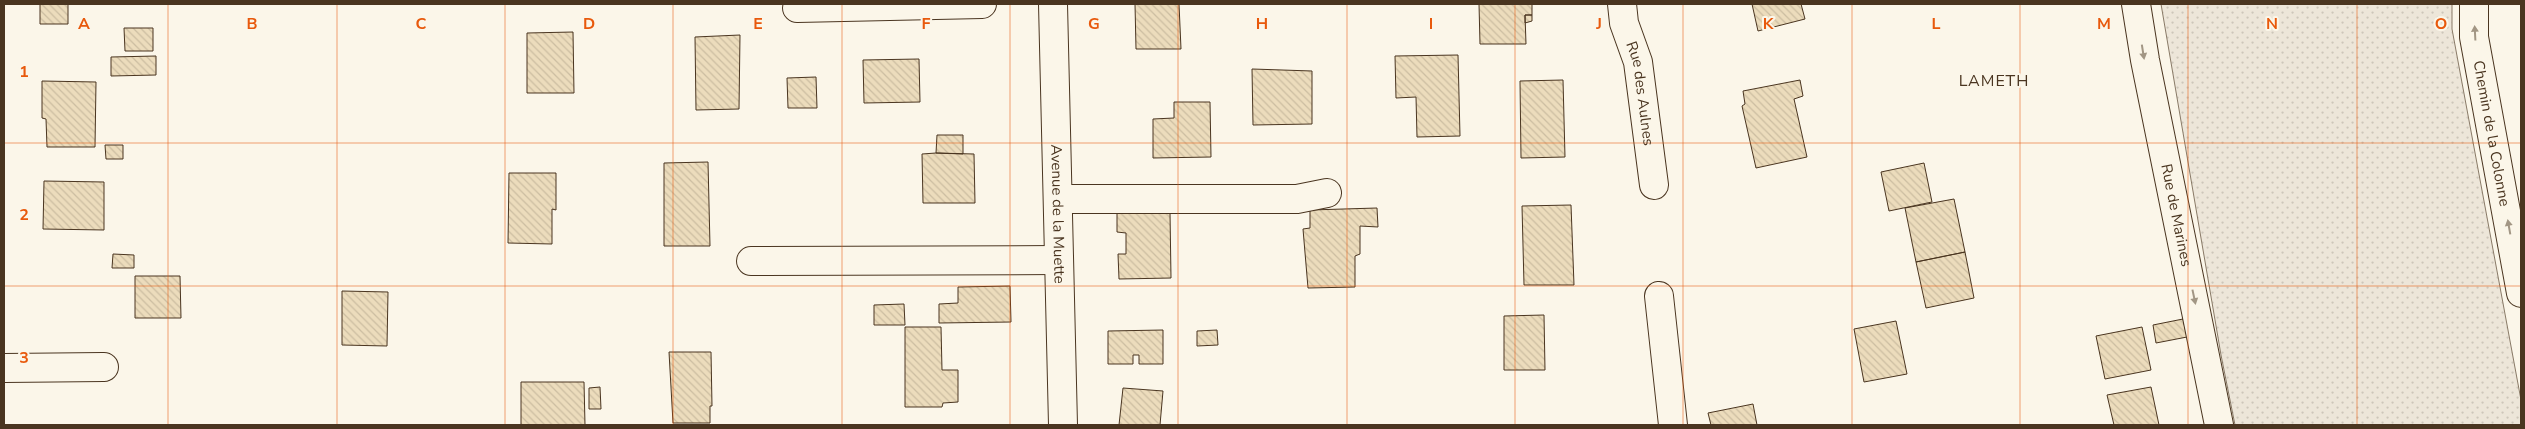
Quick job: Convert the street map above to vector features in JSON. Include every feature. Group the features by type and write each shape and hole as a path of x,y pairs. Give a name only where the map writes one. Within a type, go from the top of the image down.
{"street":[{"path":"797,8 982,4"},
{"name":"Avenue de la Muette","path":"1052,4 1063,425"},
{"name":"Rue des Aulnes","path":"1622,4 1624,23 1638,62 1654,185"},
{"name":"Rue de Marines","path":"2136,4 2145,60 2219,425"},
{"name":"Chemin de la Colonne","path":"2474,4 2474,37 2521,292"},
{"path":"1058,200 1297,199 1327,193"},
{"path":"751,261 1059,260"},
{"path":"1659,296 1673,425"},
{"path":"4,368 104,367"}],"shaded area":[{"path":"2161,4 2452,4 2452,29 2521,400 2521,425 2235,425 2221,355"}],"building":[{"path":"40,4 68,4 68,24 40,24"},
{"path":"1135,4 1179,4 1181,49 1136,49"},
{"path":"1479,4 1532,4 1532,15 1525,15 1526,44 1480,44"},
{"path":"1752,4 1801,4 1805,19 1758,31"},
{"path":"1525,15 1532,15 1532,21 1525,23"},
{"path":"124,28 153,28 153,51 125,51"},
{"path":"573,32 574,93 527,93 527,33"},
{"path":"740,35 739,109 696,110 695,37"},
{"path":"1458,55 1460,136 1417,137 1416,97 1396,98 1395,56"},
{"path":"156,56 156,75 111,76 111,57"},
{"path":"919,59 920,102 864,103 863,60"},
{"path":"1252,69 1312,71 1312,124 1253,125"},
{"path":"816,77 817,108 788,108 787,78"},
{"path":"1563,80 1565,157 1521,158 1520,81"},
{"path":"1800,80 1803,96 1794,99 1807,157 1756,168 1742,106 1745,104 1743,91"},
{"path":"42,81 96,82 95,147 47,147 46,119 42,118"},
{"path":"1174,102 1210,102 1211,157 1153,158 1153,119 1174,118"},
{"path":"937,135 963,135 963,154 936,153"},
{"path":"105,145 123,145 123,159 106,159"},
{"path":"922,154 974,154 975,203 923,203"},
{"path":"708,162 710,246 664,246 664,163"},
{"path":"1924,163 1932,202 1889,211 1881,172"},
{"path":"509,173 556,173 556,210 552,209 552,244 508,243"},
{"path":"44,181 104,182 104,230 43,229"},
{"path":"1954,199 1965,252 1916,262 1905,208"},
{"path":"1571,205 1574,285 1524,285 1522,206"},
{"path":"1377,208 1378,227 1360,226 1360,254 1355,256 1355,287 1308,288 1303,229 1310,228 1310,210"},
{"path":"1170,212 1171,278 1119,279 1118,254 1126,254 1126,233 1117,232 1117,213"},
{"path":"1965,252 1974,298 1926,308 1916,262"},
{"path":"113,254 134,255 134,268 112,268"},
{"path":"135,276 180,276 181,318 135,318"},
{"path":"1010,286 1011,322 939,323 939,304 958,303 958,287"},
{"path":"342,291 388,292 387,346 342,345"},
{"path":"904,304 905,325 874,325 874,305"},
{"path":"1544,315 1545,370 1504,370 1504,316"},
{"path":"2183,319 2187,337 2156,343 2153,325"},
{"path":"1896,321 1907,374 1864,382 1854,329"},
{"path":"905,327 941,327 942,370 958,370 958,402 943,403 942,407 905,407"},
{"path":"2142,327 2151,370 2105,379 2096,336"},
{"path":"1163,330 1163,364 1139,364 1139,355 1133,355 1133,364 1108,364 1108,331"},
{"path":"1217,330 1218,345 1197,346 1197,331"},
{"path":"669,352 711,352 712,406 710,406 710,423 673,423"},
{"path":"521,382 584,382 585,425 521,425"},
{"path":"600,387 601,409 589,409 589,388"},
{"path":"2151,387 2159,425 2114,425 2107,395"},
{"path":"1123,388 1163,391 1160,425 1119,425"},
{"path":"1753,404 1757,425 1711,425 1708,413"}],"district":[{"name":"LAMETH","path":"1994,81"}]}
